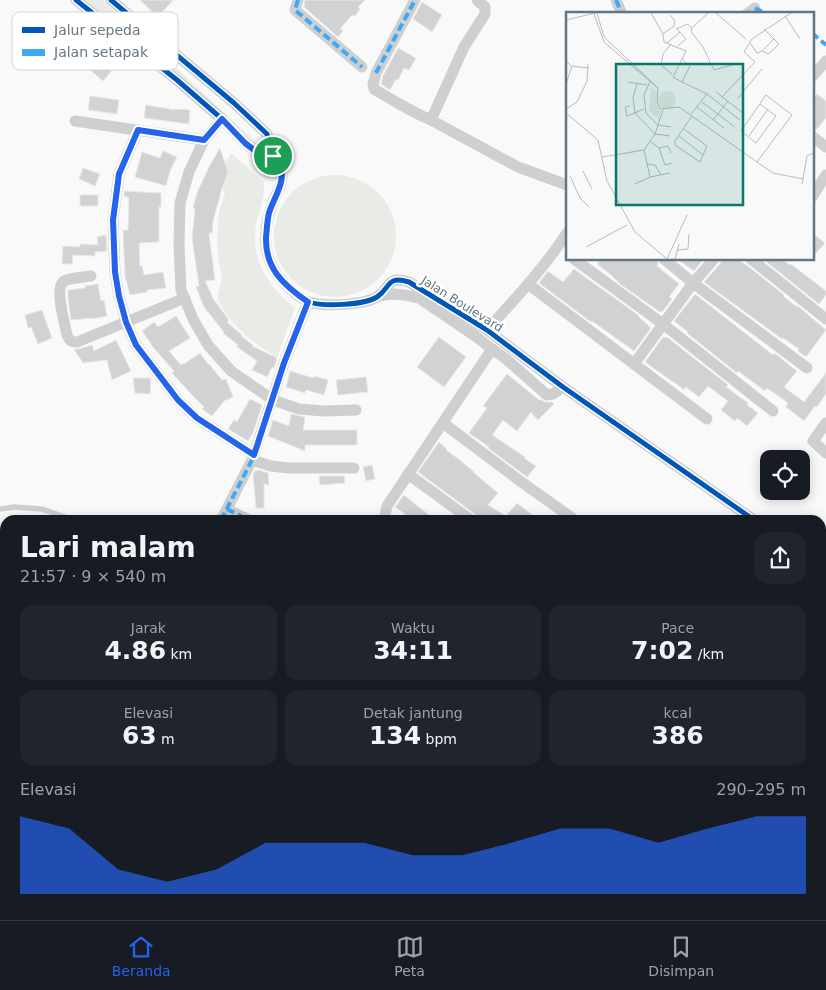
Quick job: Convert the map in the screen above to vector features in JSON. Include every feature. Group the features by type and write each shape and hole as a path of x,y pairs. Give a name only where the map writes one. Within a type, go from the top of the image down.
{"street":[{"path":"76,0 91,12"},
{"path":"111,0 125,12"},
{"path":"298,0 295,10 362,67"},
{"path":"415,0 376,73 374,89 518,167 566,186"},
{"path":"431,120 464,47 485,14 485,7 477,0"},
{"path":"616,0 621,12"},
{"path":"178,57 267,134 273,156 280,166 282,178 268,214 266,245 268,257 271,266 281,279 296,294 308,302 284,363 253,457 224,515"},
{"path":"814,75 826,61"},
{"path":"164,70 222,119 245,143 258,153 273,156"},
{"path":"222,119 204,140 189,172 180,203 181,290 193,319 208,344 231,371 273,400 300,409 324,412 356,410"},
{"path":"75,121 204,140"},
{"path":"138,130 119,174 113,220 115,272 119,296 126,322 136,345 178,400 197,418 253,457 271,466 288,468 354,468"},
{"path":"814,138 826,147"},
{"path":"814,194 826,175"},
{"path":"487,330 528,284 563,250 566,237"},
{"path":"575,260 663,324 773,411"},
{"path":"665,260 806,368"},
{"path":"634,364 693,283 713,260"},
{"path":"752,260 826,319"},
{"path":"91,276 65,281 61,285 59,294 68,340 72,342 77,342 185,298"},
{"name":"Jalan Boulevard","path":"308,302 350,304 378,296 392,282 400,280 409,282 487,330 563,387 747,515"},
{"path":"528,284 707,419"},
{"path":"378,296 406,294 420,298 506,359 546,394 553,394 563,387"},
{"path":"385,515 387,506 492,349"},
{"path":"443,423 568,515"},
{"path":"825,452 813,441 826,423"},
{"path":"408,474 464,515"},
{"path":"227,509 239,515"}],"lane":[{"path":"0,509 14,507 42,509 58,515"}],"shaded area":[{"path":"80,0 102,0 115,12 93,12"},
{"path":"158,70 178,70 255,141 256,151 247,150"},
{"path":"231,153 264,182 264,191 256,224 256,250 263,272 269,281 276,291 295,308 277,358 248,338 227,316 217,299 222,278 218,257 217,235 219,212 225,193 216,178"},
{"path":"335,175 359,179 378,193 392,212 396,236 392,260 378,279 359,293 335,297 311,293 292,279 278,260 274,236 278,212 292,193 311,179"}],"building":[{"path":"140,0 173,0 162,12 153,12"},
{"path":"305,0 365,0 358,7 360,9 355,16 352,15 340,29 343,31 338,37 304,7"},
{"path":"422,2 442,15 432,32 413,19"},
{"path":"398,48 416,58 409,70 404,68 390,90 381,84 383,76"},
{"path":"90,70 112,70 103,81"},
{"path":"817,94 826,101 826,118 816,130 814,130 814,114 816,112 814,110 814,98"},
{"path":"90,96 119,100 117,114 88,110"},
{"path":"146,105 175,110 190,110 189,124 144,118"},
{"path":"220,148 228,173 213,221 212,233 209,233 215,280 205,281 214,300 229,320 227,322 252,346 277,358 274,368 272,367 267,377 252,370 257,361 237,347 238,345 223,333 204,307 196,287 199,286 192,238 195,209 193,208 197,193"},
{"path":"163,151 177,157 170,171 166,186 135,177 142,152 160,158"},
{"path":"83,168 100,174 95,186 79,179"},
{"path":"124,191 161,193 159,242 139,244 140,266 142,266 144,275 163,272 166,288 147,290 147,292 130,295 125,276 123,230 128,230 129,198 124,196"},
{"path":"80,195 98,195 98,206 80,206"},
{"path":"106,235 107,251 95,252 95,256 73,255 72,264 62,264 63,246 80,247 80,244 98,245 97,237"},
{"path":"814,235 825,243 814,256"},
{"path":"600,260 657,260 657,266 679,284 669,297 672,299 660,312 620,284 597,264"},
{"path":"678,260 702,261 694,271"},
{"path":"721,260 739,260 826,330 806,357 798,351 799,349 782,339 704,282 720,264"},
{"path":"764,260 782,260 791,264 826,291 826,295 819,304"},
{"path":"574,269 638,315 651,328 634,351 539,283 548,271 563,282"},
{"path":"98,284 101,301 104,300 107,316 71,320 68,290 86,288 85,286"},
{"path":"695,294 773,355 774,353 797,371 784,387 804,402 826,373 826,394 804,421 786,407 788,403 767,388 765,391 738,371 737,373 674,321"},
{"path":"42,310 52,338 38,344 31,327 28,328 25,315"},
{"path":"176,316 190,338 169,351 181,365 200,353 222,380 226,379 233,397 224,401 212,416 202,409 204,407 172,373 174,371 152,346 142,331 154,322 158,327"},
{"path":"439,337 466,357 444,387 417,367"},
{"path":"663,337 667,337 728,385 726,387 758,413 747,426 737,418 735,421 721,410 728,401 708,386 699,397 686,387 684,390 645,362"},
{"path":"116,340 131,371 112,380 107,360 83,363 74,349 92,345 94,351"},
{"path":"290,371 313,378 314,376 328,380 324,395 306,390 305,393 286,387"},
{"path":"507,374 539,400 554,404 538,420 531,412 517,431 503,420 492,435 536,466 527,477 469,433 487,408 483,406"},
{"path":"366,377 368,392 338,395 336,380"},
{"path":"133,378 151,378 150,394 135,393"},
{"path":"250,399 262,405 253,433 248,441 228,429 234,420 237,422"},
{"path":"291,414 305,417 303,430 357,430 357,445 305,445 305,451 268,436 273,420 289,426"},
{"path":"439,442 498,493 488,505 504,515 476,515 418,472"},
{"path":"372,465 375,479 366,481 363,467"},
{"path":"259,470 268,473 269,485 264,484 264,508 256,508 253,474"},
{"path":"319,476 344,476 345,483 320,485"},
{"path":"404,495 430,515 404,515 395,507"},
{"path":"517,503 533,515 507,515"}],"marked path":[{"path":"298,0 295,10 362,67"},
{"path":"376,73 415,0"},
{"path":"616,0 621,12"},
{"path":"755,8 762,12"},
{"path":"814,35 826,45"},
{"path":"224,515 252,460"},
{"path":"227,509 239,515"}],"cycle path":[{"path":"76,0 91,12"},
{"path":"111,0 125,12"},
{"path":"164,70 222,119 245,143 258,153 273,156 267,134 234,103 178,56"},
{"path":"273,156 278,163 282,177 267,222 267,251 274,269 297,295 316,304 334,305 363,302 377,297 392,281 402,280 409,282 487,330 563,387 747,515"}],"route":[{"path":"222,119 245,143 258,153 273,156 280,166 282,178 268,214 266,245 268,257 271,266 281,279 296,294 308,302 284,363 254,455 197,418 178,400 136,345 126,322 119,296 115,272 113,220 119,174 138,130 204,140 222,119"}]}
